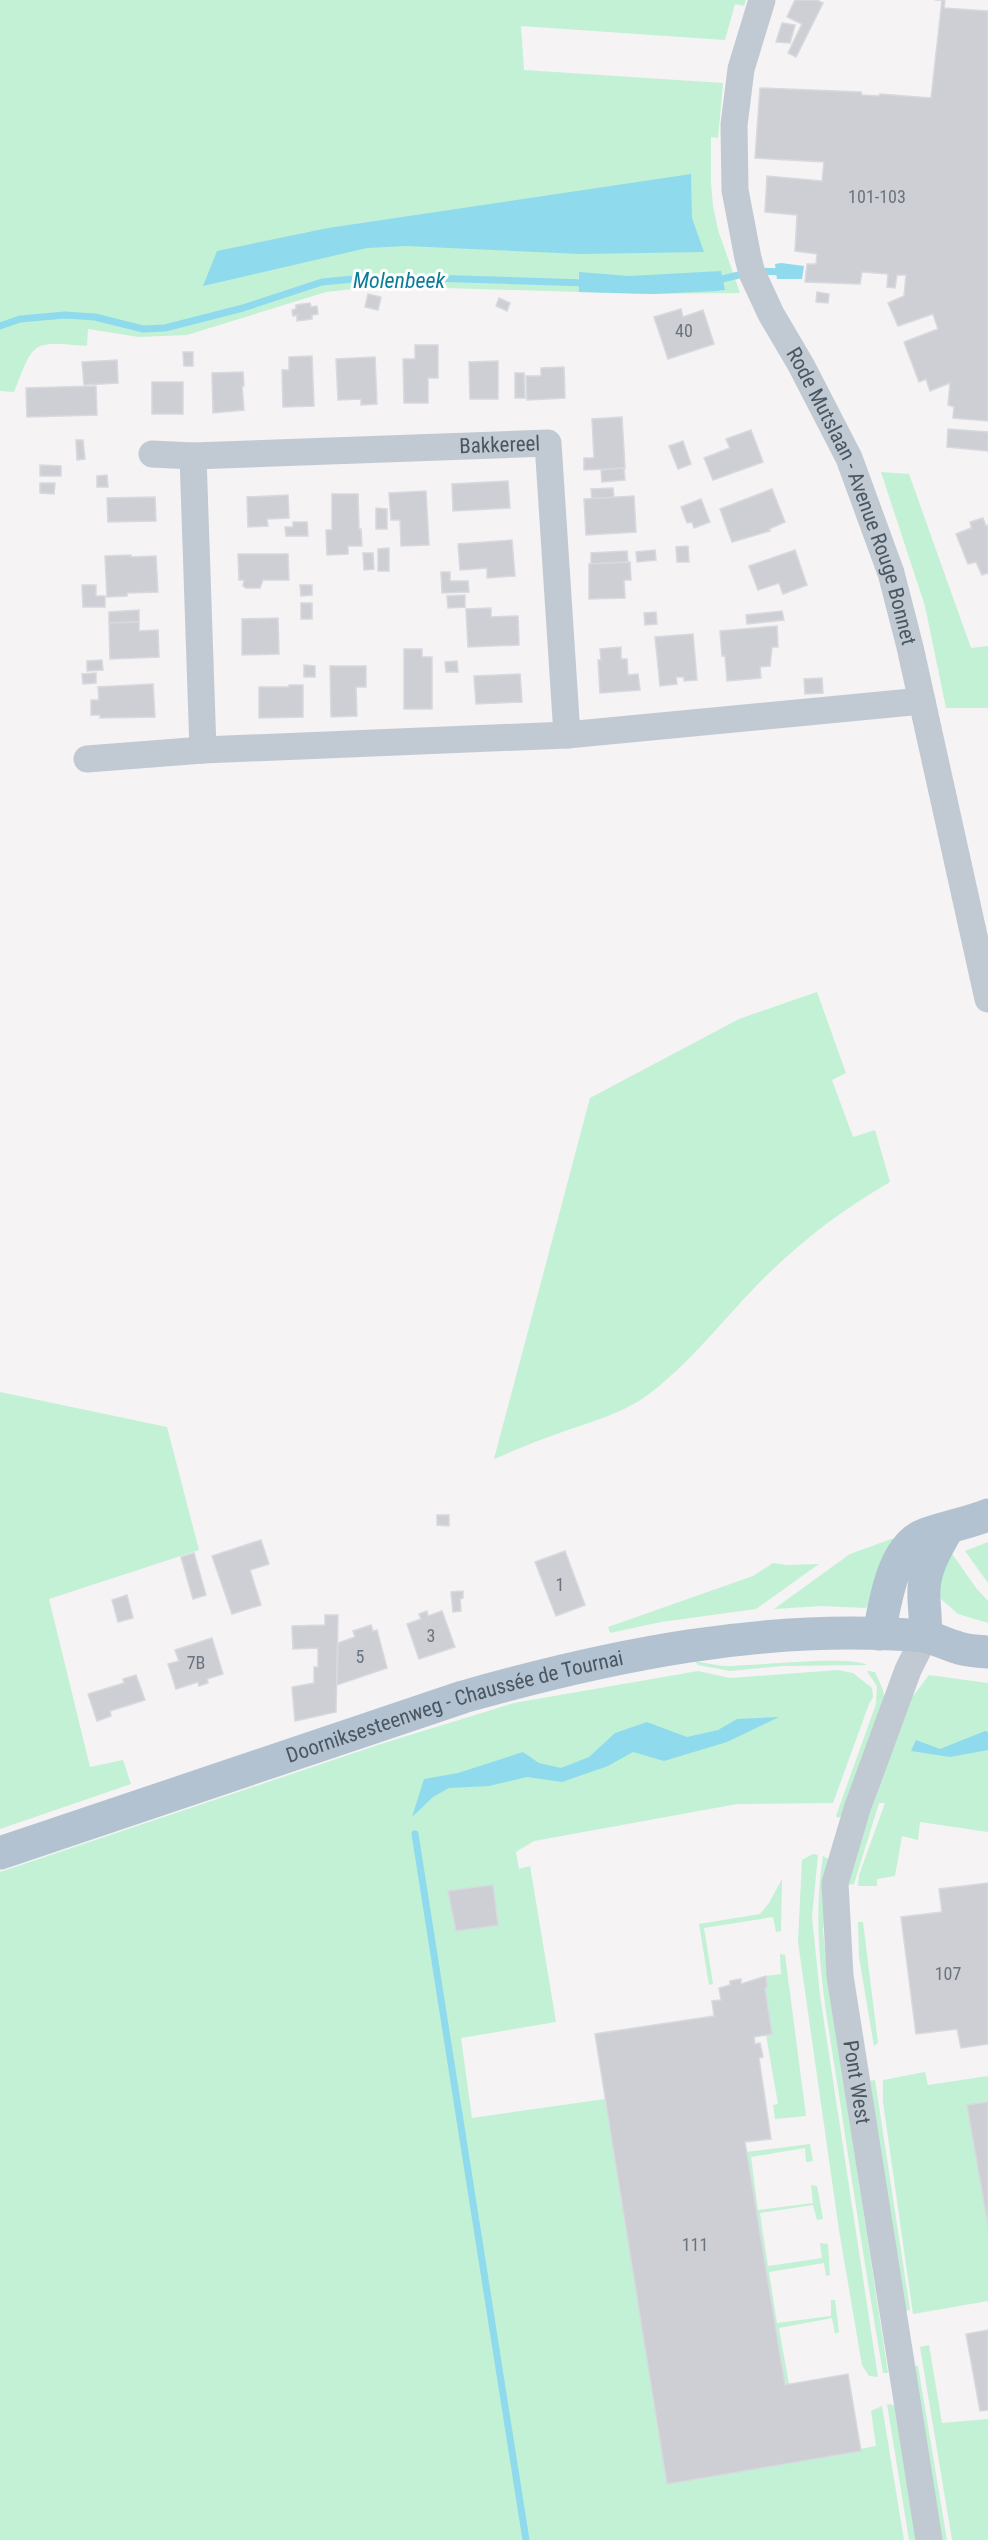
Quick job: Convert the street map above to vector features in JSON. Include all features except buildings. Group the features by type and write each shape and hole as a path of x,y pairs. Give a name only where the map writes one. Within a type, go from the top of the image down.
{"main road":[{"path":"879,1634 892,1577 902,1554 911,1543 924,1534 988,1515"},
{"path":"925,1636 926,1572 948,1528"},
{"name":"Doorniksesteenweg - Chaussée de Tournai","path":"0,1853 463,1697 518,1681 638,1653 806,1634 925,1636 957,1630 988,1634"},
{"name":"Doorniksesteenweg - Chaussée de Tournai","path":"925,1636 960,1648 988,1652"}],"street":[{"name":"Rode Mutslaan - Avenue Rouge Bonnet","path":"762,0 741,69 734,125 735,190 748,258 759,290 833,424 862,490 891,573 983,961 988,999"},
{"name":"Bakkereel","path":"152,454 193,456 548,443 567,735"},
{"path":"193,456 203,750"},
{"path":"87,759 203,750 567,735 922,700"},
{"name":"Pont West","path":"925,1636 904,1680 857,1809 835,1883 840,1976 929,2540"}],"green space":[{"path":"0,0 746,0 744,6 735,4 725,40 521,26 524,70 723,83 718,138 711,137 711,183 718,230 740,293 643,294 382,286 326,292 187,335 139,337 88,329 87,346 55,344 37,348 26,362 14,392 0,391"},
{"path":"881,472 909,474 971,648 988,646 988,708 946,708 925,606"},
{"path":"817,992 846,1073 832,1080 853,1137 875,1130 890,1182 841,1213 796,1249 752,1290 681,1367 639,1401 596,1421 545,1438 494,1459 590,1098 739,1019"},
{"path":"0,1392 167,1427 199,1550 49,1599 90,1767 123,1760 131,1784 0,1829"},
{"path":"894,1538 874,1597 866,1608 822,1606 774,1609 850,1554"},
{"path":"988,1542 988,1583 965,1551"},
{"path":"948,1548 988,1601 988,1623 958,1614 940,1598 937,1572"},
{"path":"773,1563 819,1564 756,1609 661,1622 610,1633 608,1627 753,1576"},
{"path":"695,1661 728,1666 822,1661 857,1662 867,1665 782,1666 730,1671 698,1665"},
{"path":"838,1670 853,1673 872,1688 873,1697 833,1803 737,1804 534,1841 516,1852 519,1869 530,1866 556,2022 461,2038 472,2118 605,2099 667,2484 876,2446 871,2411 882,2406 904,2540 0,2540 0,1872 381,1744 514,1703 698,1671 730,1678"},
{"path":"867,1671 875,1672 883,1690 885,1704 845,1814 838,1818 836,1816 876,1704 877,1686"},
{"path":"929,1675 988,1683 988,1832 920,1822 918,1840 902,1836 895,1876 877,1879 877,1886 858,1886 859,1875 885,1803 879,1803 854,1884 848,1885 851,1867 910,1700"},
{"path":"813,1854 818,1855 812,1917 820,1995 878,2377 869,2376 862,2365 839,2230 798,1942 802,1860"},
{"path":"823,1856 830,1860 823,1929 827,1972 888,2373 883,2373 825,2005 818,1916"},
{"path":"782,1879 781,1931 776,1932 773,1917 704,1928 713,1984 709,1985 699,1924 760,1914"},
{"path":"858,1922 863,1922 878,2043 874,2046 859,1957"},
{"path":"780,1954 785,1955 806,2116 775,2119 773,2105 778,2104 766,2035 765,1988 767,1987 766,1976 781,1974"},
{"path":"925,2072 928,2085 988,2076 988,2301 913,2314 883,2102 883,2080"},
{"path":"875,2080 910,2310 901,2311 869,2081"},
{"path":"810,2144 813,2161 806,2162 805,2148 751,2157 758,2210 813,2203 811,2185 817,2186 823,2219 817,2220 813,2205 760,2213 768,2266 822,2258 820,2243 828,2244 830,2275 826,2276 824,2263 769,2272 777,2323 831,2316 831,2300 835,2300 839,2332 835,2334 832,2318 779,2328 789,2384 785,2385 746,2152"},
{"path":"929,2345 942,2423 988,2419 988,2540 952,2540 920,2347"},
{"path":"908,2365 918,2366 947,2540 938,2540"},
{"path":"887,2404 894,2405 916,2540 909,2540"}],"water":[{"path":"691,174 692,218 704,252 581,254 406,246 367,248 203,286 217,251 328,228"},
{"path":"775,264 804,266 802,279 777,279"},
{"path":"721,271 725,290 653,294 579,292 579,272 629,276"},
{"path":"779,1717 727,1742 664,1761 633,1752 608,1766 562,1782 527,1777 489,1786 449,1788 433,1797 412,1817 424,1779 458,1773 523,1752 539,1763 561,1768 589,1757 615,1733 647,1722 687,1737 718,1730 737,1719"},
{"path":"985,1731 988,1732 988,1750 950,1757 911,1751 916,1740 940,1749"}],"waterway":[{"name":"Molenbeek","path":"758,271 785,272"},
{"name":"Molenbeek","path":"714,281 747,273"},
{"name":"Molenbeek","path":"0,326 20,319 65,315 95,317 143,329 165,328 243,308 322,282 354,279 429,278 586,283"},
{"path":"415,1834 526,2540"}]}
